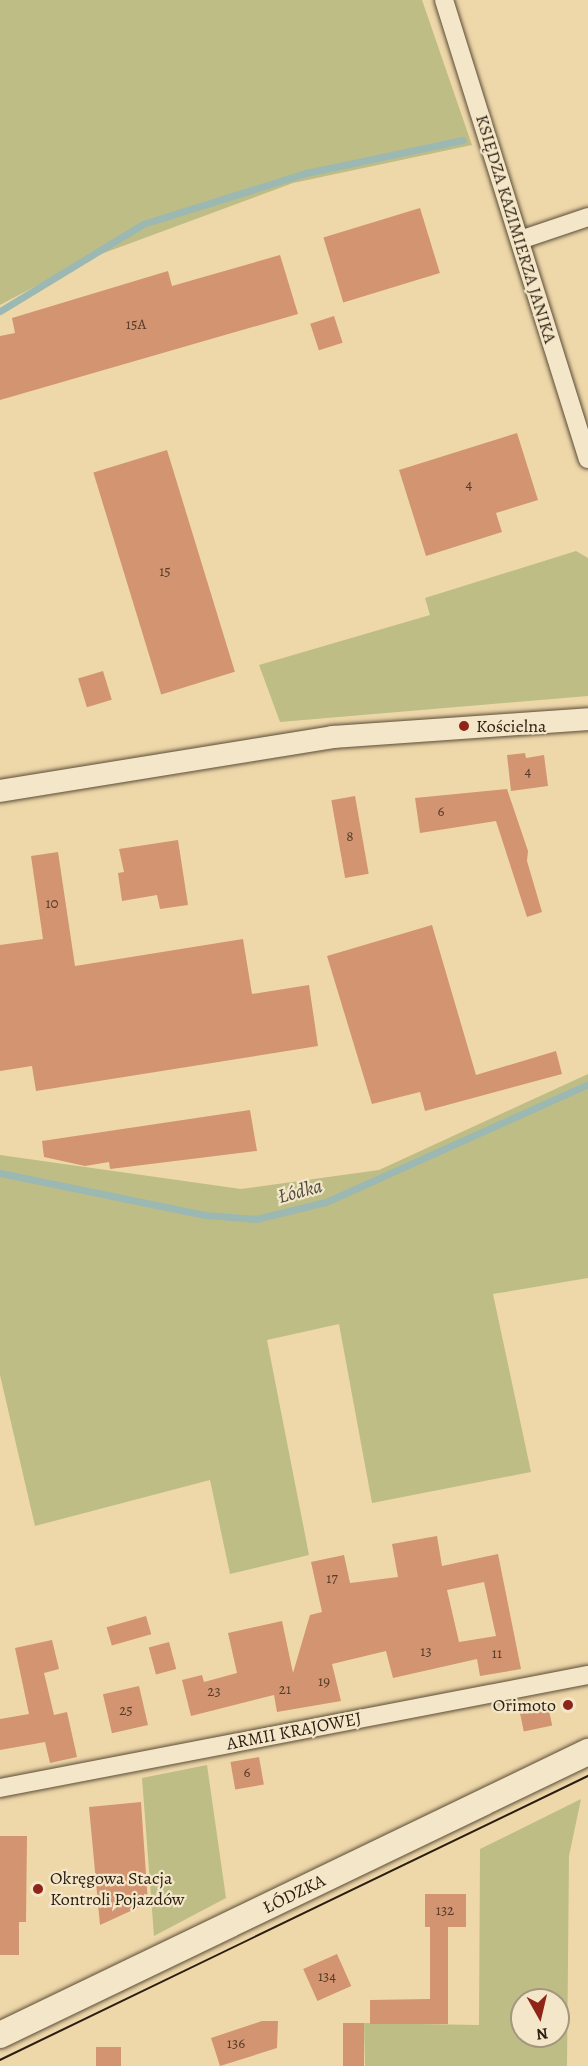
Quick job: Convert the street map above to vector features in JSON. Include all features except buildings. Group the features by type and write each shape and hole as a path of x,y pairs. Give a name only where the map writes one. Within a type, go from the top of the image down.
{"main road":[{"name":"ŁÓDZKA","path":"0,2035 588,1752"}],"street":[{"name":"KSIĘDZA KAZIMIERZA JANIKA","path":"444,0 588,459"},
{"path":"520,240 588,217"},
{"path":"0,791 333,737 588,719"},
{"name":"ARMII KRAJOWEJ","path":"0,1788 588,1675"}],"shaded area":[{"path":"0,0 422,0 472,145 293,183 85,260 0,305"},
{"path":"576,551 588,558 588,696 280,722 259,665 430,615 425,598"},
{"path":"588,1074 588,1278 493,1294 531,1472 372,1503 339,1324 267,1340 309,1555 230,1574 210,1480 35,1526 0,1375 0,1155 241,1189 379,1170"},
{"path":"207,1765 226,1898 154,1936 142,1778"},
{"path":"581,1799 569,1856 568,1988 510,1988 510,2048 567,2048 567,2066 365,2066 364,2023 479,2025 480,1849"}],"waterway":[{"path":"0,311 143,224 306,173 463,140"},
{"name":"Łódka","path":"0,1173 205,1215 256,1219 326,1202 588,1084"}],"tram line":[{"path":"0,2060 588,1776"}],"place":[{"name":"Kościelna","path":"464,726"},
{"name":"Orimoto","path":"568,1705"},
{"name":"Okręgowa Stacja Kontroli Pojazdów","path":"38,1889"}]}
